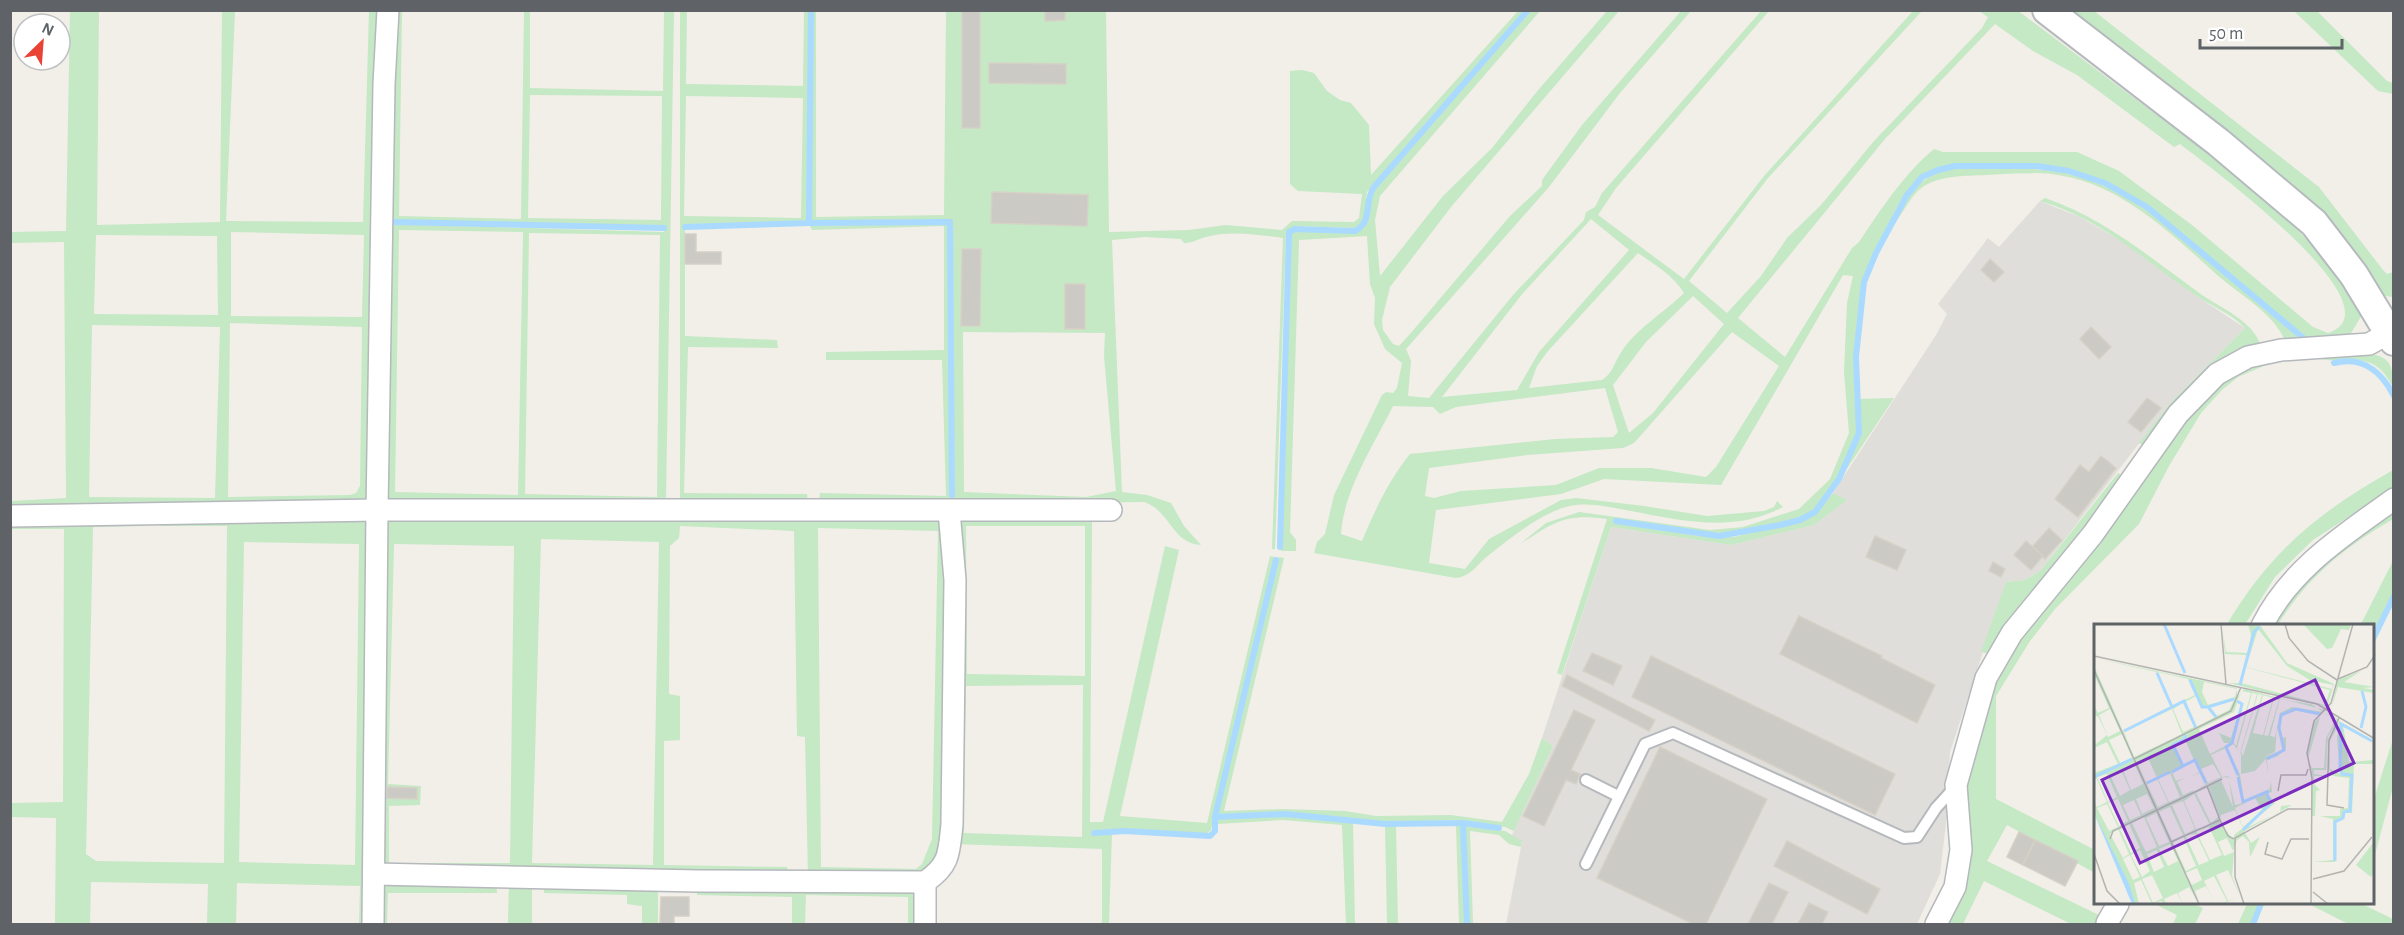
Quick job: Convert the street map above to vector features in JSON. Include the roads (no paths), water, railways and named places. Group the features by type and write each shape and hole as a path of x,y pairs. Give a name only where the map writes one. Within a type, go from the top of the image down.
{"main road":[{"path":"2047,10 2218,142 2314,224 2354,275 2392,335"}],"street":[{"path":"374,924 377,510 384,84 388,10"},
{"path":"1936,924 1955,887 1961,850 1956,785 1974,712 1986,678 1997,658 2050,585 2093,534 2178,414 2217,374 2248,357 2281,350 2369,344 2392,335"},
{"path":"2263,624 2282,592 2305,566 2394,499"},
{"path":"10,516 377,510 1111,510"},
{"path":"375,874 698,881 925,882 941,872 947,860 952,824 955,580 949,511"},
{"path":"925,882 925,924"},
{"path":"2107,924 2117,905"}],"lane":[{"path":"1586,864 1645,744 1673,733 1904,838 1917,837 1936,808 1956,785"},
{"path":"1586,780 1618,796"}],"waterway":[{"path":"685,227 809,223 811,10"},
{"path":"1280,547 1289,232 1295,229 1355,231 1361,227 1374,187 1528,10"},
{"path":"1616,521 1719,536 1780,525 1800,520 1815,512 1839,479 1859,433 1856,357 1864,282 1876,253 1907,195 1922,177 1938,170 1955,166 2037,166 2069,171 2105,183 2147,207 2307,341"},
{"path":"393,222 664,228"},
{"path":"809,223 950,222 952,495"},
{"path":"2334,363 2354,362 2370,368 2383,379 2394,396"},
{"path":"1276,560 1215,817 1285,814 1385,824 1463,823 1499,828"},
{"path":"2374,637 2394,596"},
{"path":"1094,833 1125,831 1210,836 1215,831 1215,817"},
{"path":"1463,823 1467,924"},
{"path":"2253,924 2261,905"}]}
